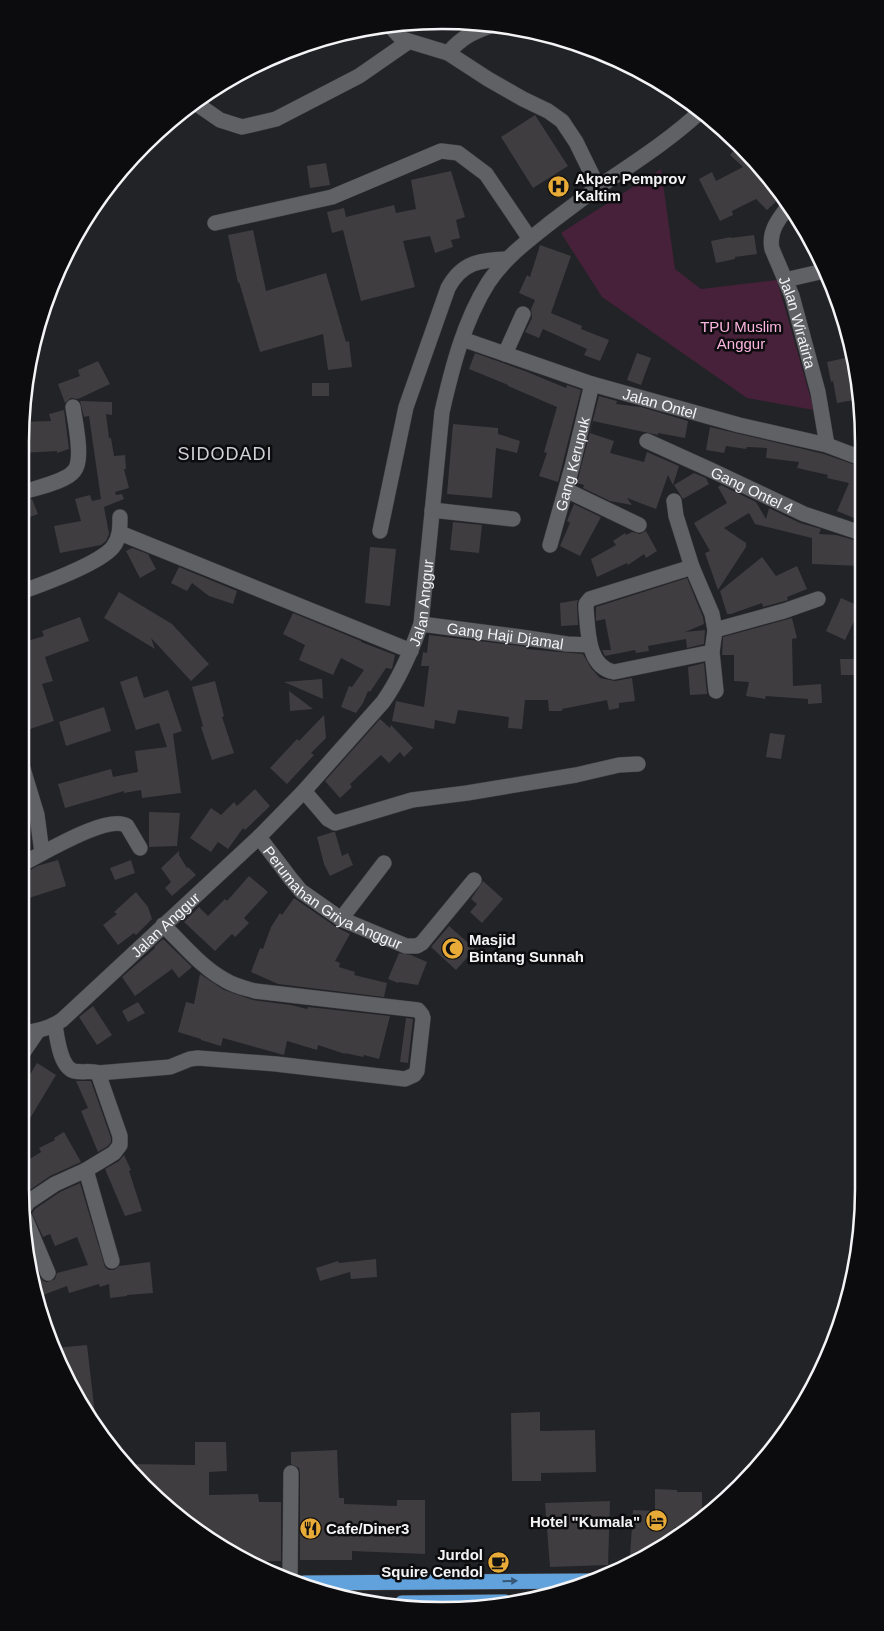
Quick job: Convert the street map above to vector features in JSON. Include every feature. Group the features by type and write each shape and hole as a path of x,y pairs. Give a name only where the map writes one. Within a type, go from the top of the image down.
{"highway":[{"path":"321,1584 571,1581"}],"street":[{"path":"448,53 468,34 477,31"},
{"path":"394,32 408,42 448,53 488,79 522,99 548,111 562,121 576,142 598,187"},
{"path":"200,106 220,120 242,127 276,119 359,76 408,42"},
{"name":"Jalan Anggur","path":"29,1032 37,1032 55,1025 259,837 304,791 383,702 412,651 421,624 442,412 462,339 478,303 489,283 507,259 530,238 598,187 653,151 696,115"},
{"path":"215,223 332,197 441,151 458,153 486,174 530,238"},
{"name":"Jalan Wiratirta","path":"785,211 771,235 772,249 792,296 818,392 827,445"},
{"path":"380,531 406,407 448,288 453,278 464,267 485,260 507,259"},
{"path":"785,280 819,272"},
{"path":"505,354 524,314"},
{"name":"Jalan Ontel","path":"462,339 592,384 739,425 827,445 855,456"},
{"name":"Gang Kerupuk","path":"550,545 566,490 592,384"},
{"path":"29,489 62,479 75,470 79,451 73,407"},
{"name":"Gang Ontel 4","path":"647,441 804,514 855,531"},
{"path":"566,490 639,525"},
{"path":"674,500 676,516 692,567 709,606 715,630 712,652 716,691"},
{"path":"432,510 513,519"},
{"path":"29,589 97,558 113,546 120,533 120,517"},
{"path":"120,533 412,651"},
{"path":"692,567 590,599 586,604 590,645 603,668 614,672 712,652"},
{"path":"715,630 784,611 818,599"},
{"name":"Gang Haji Djamal","path":"421,624 567,644 590,645"},
{"path":"304,791 328,819 335,823 412,800 467,794 576,775 619,765 638,764"},
{"path":"29,789 37,815 42,853"},
{"path":"29,860 84,833 103,825 117,822 124,823 127,826 140,848"},
{"name":"Perumahan Griya Anggur","path":"259,837 301,891 340,919 406,946 417,946 422,942 474,880"},
{"path":"340,919 384,863"},
{"path":"55,1025 60,1051 68,1066 74,1071 98,1072 170,1067 198,1058 276,1064 405,1079 414,1075 417,1071 422,1018 418,1010 255,991 235,985 214,974 163,925"},
{"path":"29,1044 37,1032"},
{"path":"29,1201 55,1184 86,1170 118,1149 121,1141 98,1072"},
{"path":"86,1170 112,1261"},
{"path":"31,1233 48,1272"},
{"path":"290,1573 291,1473"}],"green space":[{"name":"TPU Muslim Anggur","path":"661,169 675,269 701,289 777,280 814,410 747,398 602,297 561,233"}],"building":[{"path":"535,115 568,166 533,188 501,137"},
{"path":"734,150 777,200 767,210 756,199 732,211 733,215 720,221 699,179 712,172 716,181 743,167 730,155"},
{"path":"326,163 330,185 310,188 307,166"},
{"path":"451,171 465,217 456,220 460,238 451,240 453,247 435,253 430,236 403,241 415,287 361,301 343,230 332,233 327,212 344,208 346,217 394,205 396,213 416,209 411,180"},
{"path":"253,230 266,291 326,273 346,342 349,341 352,367 328,370 323,334 260,352 238,283 228,235"},
{"path":"754,235 757,254 735,257 735,259 716,263 711,241"},
{"path":"540,245 571,256 551,313 582,326 581,329 609,340 600,361 584,355 587,349 543,329 539,338 525,332 532,318 531,309 535,300 519,293 527,275 530,277"},
{"path":"475,353 566,388 567,385 581,390 558,482 539,476 547,453 544,452 557,407 469,369"},
{"path":"637,353 651,358 641,385 627,380"},
{"path":"845,358 853,400 837,403 827,362"},
{"path":"98,361 110,384 78,399 71,398 65,403 58,384 80,376 78,370"},
{"path":"312,383 329,383 329,396 312,396"},
{"path":"599,396 617,401 616,404 641,407 688,421 685,438 658,433 658,435 593,421 590,433 614,441 610,453 644,462 647,452 679,466 673,485 668,475 656,509 627,498 632,505 610,501 583,488 584,485 577,483"},
{"path":"80,401 112,402 112,415 106,414 109,438 111,438 114,456 125,455 126,469 124,469 129,488 115,492 116,495 122,494 124,499 104,507 109,534 106,541 101,545 60,553 54,526 81,521 75,499 90,495 92,501 101,499 89,416 84,417"},
{"path":"64,410 69,449 57,453 57,451 29,453 30,422 51,421 49,414"},
{"path":"453,424 498,428 498,434 520,441 517,453 496,448 492,498 447,494"},
{"path":"710,427 824,454 855,465 855,518 837,511 849,483 827,478 828,475 797,468 799,462 766,458 767,448 747,447 746,449 726,446 724,453 706,450"},
{"path":"694,473 706,478 709,484 683,499 674,485"},
{"path":"721,485 756,502 766,519 769,508 800,523 821,529 819,534 836,535 855,540 855,566 812,564 812,538 755,524 749,513 724,528 746,543 746,547 718,590 705,553 710,551 694,523 727,503 718,487"},
{"path":"32,499 38,514 29,517 29,500"},
{"path":"574,504 601,517 580,556 560,546 570,523 567,521"},
{"path":"453,522 482,525 479,553 450,550"},
{"path":"646,531 657,551 646,558 644,554 628,565 627,563 597,577 591,559 616,545 613,541 625,533 626,535 632,532 640,534"},
{"path":"370,547 396,549 390,606 365,603"},
{"path":"132,548 148,554 156,569 140,578 126,551"},
{"path":"762,557 776,576 797,566 807,589 787,597 788,600 763,607 762,603 727,614 720,591"},
{"path":"179,567 237,591 233,604 209,596 192,583 187,591 171,583"},
{"path":"687,578 704,624 685,632 705,630 704,644 687,648 686,639 648,646 649,651 636,653 635,650 605,656 602,650 611,650 605,619 596,621 596,607"},
{"path":"119,592 172,624 209,664 191,681 151,638 155,649 104,618"},
{"path":"841,598 855,604 855,619 845,640 826,631"},
{"path":"578,600 578,625 561,626 560,603"},
{"path":"293,613 395,655 392,669 386,668 370,692 368,691 356,713 341,707 349,686 352,687 364,670 341,658 333,675 299,660 305,645 283,634"},
{"path":"80,617 89,641 45,657 53,681 42,684 54,721 30,729 29,641 44,636 42,631"},
{"path":"792,618 797,638 792,639 793,686 821,684 822,703 808,704 808,699 766,696 765,699 746,696 749,682 734,681 734,655 722,655 723,637"},
{"path":"429,635 527,647 526,649 583,654 591,668 600,678 615,681 632,678 635,701 619,703 619,708 609,710 607,700 562,709 562,711 549,711 548,700 525,700 522,729 508,728 509,717 458,710 455,724 435,720 434,729 392,721 396,701 424,707 429,666 421,666 423,652 427,653"},
{"path":"840,659 855,659 855,675 841,675"},
{"path":"704,663 707,694 690,695 688,667"},
{"path":"137,676 144,698 168,690 182,731 173,734 181,793 142,798 141,790 124,793 124,791 65,808 58,784 111,769 113,777 138,772 135,751 167,747 159,723 136,730 120,682"},
{"path":"322,679 323,699 284,682"},
{"path":"215,681 224,716 222,717 234,753 212,760 201,727 203,726 192,687"},
{"path":"289,691 313,709 290,711"},
{"path":"104,707 111,731 66,746 59,722"},
{"path":"324,715 326,738 311,753 314,755 287,784 270,768 297,739 299,741"},
{"path":"380,719 390,728 391,725 413,748 404,757 400,752 389,763 381,755 350,784 352,787 340,798 325,781"},
{"path":"770,733 785,735 781,759 766,757"},
{"path":"255,789 270,806 245,830 243,828 228,849 218,842 211,852 190,838 211,808 221,815 234,802 237,806"},
{"path":"149,812 180,813 177,846 149,847"},
{"path":"335,832 342,856 348,853 353,865 330,876 324,864 317,837"},
{"path":"179,851 179,855 187,868 196,875 172,896 165,888 171,882 161,868"},
{"path":"58,860 66,886 29,898 29,870"},
{"path":"131,860 135,873 115,880 110,868"},
{"path":"249,876 268,892 244,918 249,923 235,937 232,934 215,951 184,922 199,907 208,916 225,899 227,901"},
{"path":"483,881 503,899 482,923 470,912 477,904 471,899"},
{"path":"136,892 148,907 152,919 136,935 134,933 118,945 103,925 117,914 114,912"},
{"path":"294,898 336,927 350,934 335,961 340,963 339,967 355,972 354,975 387,983 384,997 278,984 251,972 260,948 263,949 271,927 280,913 282,915"},
{"name":"Masjid Bintang Sunnah","path":"449,926 475,949 456,970 431,947"},
{"path":"163,939 192,967 179,978 172,969 135,996 122,977"},
{"path":"399,953 411,955 427,962 418,985 398,983 388,979"},
{"path":"200,974 224,990 253,1000 307,1009 308,1007 390,1016 379,1059 364,1055 363,1057 345,1054 318,1045 317,1050 287,1041 284,1055 223,1038 221,1046 178,1032 186,1002 194,1004"},
{"path":"138,1002 145,1013 128,1022 122,1011"},
{"path":"93,1006 112,1035 97,1045 79,1017"},
{"path":"406,1018 413,1019 408,1063 400,1062"},
{"path":"37,1063 56,1075 29,1120 29,1076"},
{"path":"76,1081 91,1081 111,1138 108,1146 98,1152 81,1111 88,1108"},
{"path":"64,1132 81,1162 50,1176 29,1190 29,1159 41,1152 39,1148 55,1140 54,1138"},
{"path":"124,1155 131,1170 129,1171 142,1211 125,1216 105,1169 119,1161"},
{"path":"80,1183 105,1267 109,1270 114,1270 119,1266 150,1262 153,1293 110,1298 109,1284 100,1287 99,1284 69,1293 67,1286 43,1295 37,1271 43,1281 47,1282 55,1279 57,1273 88,1265 77,1237 55,1246 50,1234 43,1237 32,1213 60,1192"},
{"path":"376,1259 377,1277 351,1279 350,1272 320,1281 316,1268 338,1261 339,1263"},
{"path":"87,1345 95,1414 71,1372 60,1348"},
{"path":"540,1412 540,1431 595,1430 596,1472 541,1473 541,1481 512,1481 511,1413"},
{"path":"195,1442 226,1442 227,1471 209,1472 209,1495 258,1494 259,1502 281,1502 281,1561 261,1561 212,1533 170,1500 134,1464 195,1465"},
{"path":"337,1450 339,1498 344,1498 344,1504 397,1506 397,1500 425,1500 425,1554 352,1551 352,1560 300,1560 300,1473 299,1468 291,1464 291,1452"},
{"path":"655,1489 677,1490 677,1492 702,1492 702,1510 680,1527 675,1527 672,1533 630,1557 633,1510 655,1511"},
{"path":"610,1501 608,1565 550,1567 545,1503"}],"place":[{"name":"Akper Pemprov Kaltim","path":"559,187"},
{"name":"Masjid Bintang Sunnah","path":"453,948"},
{"name":"Hotel \"Kumala\"","path":"656,1521"},
{"name":"Cafe/Diner3","path":"310,1528"},
{"name":"Jurdol Squire Cendol","path":"499,1563"}],"district":[{"name":"SIDODADI","path":"225,454"}]}
